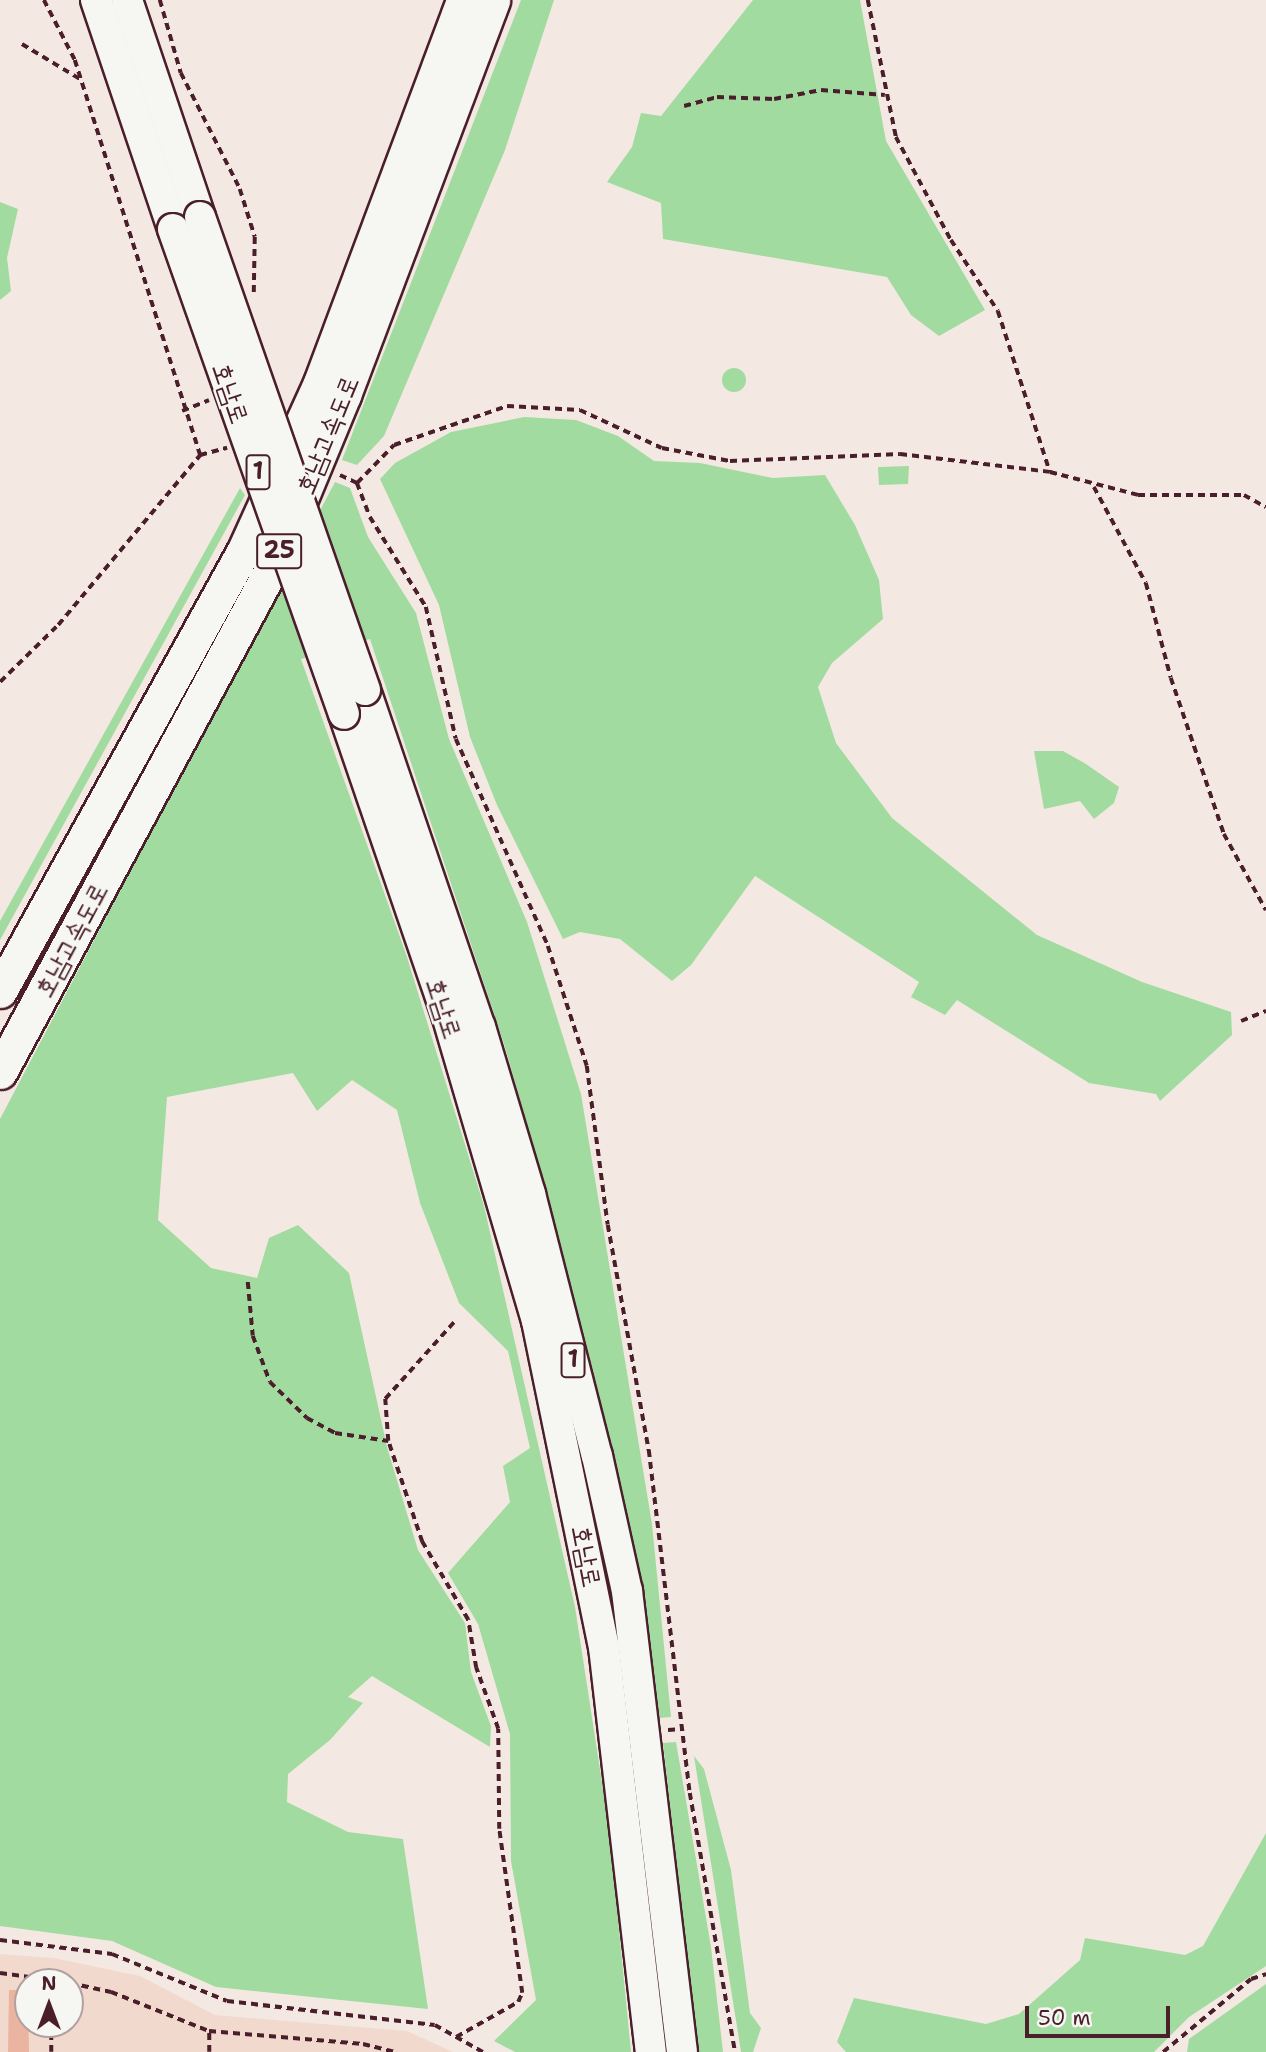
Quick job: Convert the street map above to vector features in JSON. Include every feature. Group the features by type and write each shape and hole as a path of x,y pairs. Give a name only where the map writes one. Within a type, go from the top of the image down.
{"highway":[{"name":"호남로","path":"96,0 451,1028 540,1334 604,1647 651,2052"},
{"name":"호남로","path":"127,0 480,1027 530,1194 597,1457 627,1591 682,2052"},
{"name":"호남고속도로","path":"0,990 244,550 320,383 463,0"},
{"name":"호남고속도로","path":"0,1072 274,564 344,395 493,0"}],"path":[{"path":"1,679 58,625 200,455 81,79 44,0"},
{"path":"868,0 885,95 896,137 951,240 998,311 1050,472"},
{"path":"22,44 81,79"},
{"path":"684,106 717,97 774,99 821,90 885,95"},
{"path":"357,483 394,445 507,406 580,410 662,448 730,461 900,454 1050,472 1094,487 1138,495 1244,495 1266,507"},
{"path":"337,474 357,483 370,517 426,607 456,739 548,946 587,1066 608,1225 649,1450 682,1729 735,2052"},
{"path":"1094,487 1146,583 1171,678 1224,834 1266,911"},
{"path":"1241,1021 1266,1011"},
{"path":"248,1283 253,1336 270,1382 307,1418 335,1433 388,1441"},
{"path":"456,1320 385,1399 388,1441 422,1542 468,1620 476,1668 498,1729 500,1843 522,1993 518,2002 456,2037"},
{"path":"668,1730 682,1729"},
{"path":"0,1940 112,1954 227,2001 435,2025 483,2052"},
{"path":"1163,2052 1251,1979 1266,1974"},
{"path":"84,1986 111,1992 209,2031 363,2044 395,2052"},
{"path":"209,2031 209,2052"}],"shaded area":[{"path":"0,1954 54,1958 140,1976 215,2015 407,2031 453,2052 0,2052"}],"green space":[{"path":"521,0 554,0 505,150 384,436 357,465 342,460"},
{"path":"753,0 860,0 886,141 985,310 939,336 911,315 887,277 663,239 661,203 607,182 632,147 641,113 661,116"},
{"path":"0,202 18,209 7,258 11,291 0,300"},
{"path":"734,368 743,371 746,380 743,389 734,392 725,389 722,380 725,371"},
{"path":"524,417 576,420 618,436 654,461 700,463 773,478 825,475 855,525 879,580 883,619 832,663 818,687 836,743 892,818 1037,935 1142,982 1231,1012 1232,1035 1160,1101 1156,1094 1089,1083 957,1000 945,1015 911,997 919,982 755,876 691,965 672,981 620,939 580,932 563,939 497,805 470,737 439,605 380,479 395,463 451,432"},
{"path":"909,466 908,484 879,485 878,467"},
{"path":"335,482 350,488 368,537 416,613 449,739 527,922 581,1094 652,1524 671,1717 659,1718 606,1429 563,1253 505,1047 370,639 301,659 406,954 484,1206 575,1607 609,1828 631,2052 515,2052 494,2041 536,2000 511,1861 510,1734 478,1624 448,1573 510,1502 503,1466 530,1448 508,1351 459,1303 420,1203 397,1110 352,1080 317,1111 293,1073 167,1097 158,1220 211,1268 257,1278 269,1238 298,1225 349,1273 387,1447 418,1550 465,1623 471,1672 491,1726 490,1747 372,1676 348,1697 363,1703 330,1740 288,1774 287,1802 348,1832 403,1839 428,2009 216,1987 112,1941 0,1926 0,1119"},
{"path":"240,488 245,495 0,940 0,921"},
{"path":"1034,751 1063,751 1086,764 1119,787 1114,803 1094,819 1080,801 1044,809"},
{"path":"676,1742 711,1947 723,2052 698,2052 663,1743"},
{"path":"694,1756 704,1769 731,1870 750,2013 761,2028 753,2052 741,2052"},
{"path":"1266,1833 1266,1966 1189,2017 1154,2052 846,2052 837,2042 854,1998 986,2024 1019,2014 1080,1960 1085,1938 1185,1955 1203,1946"},
{"path":"1266,1984 1266,2052 1187,2052 1189,2039"}],"building":[{"path":"9,1990 14,1990 14,2038 29,2038 29,2052 8,2052"}]}
